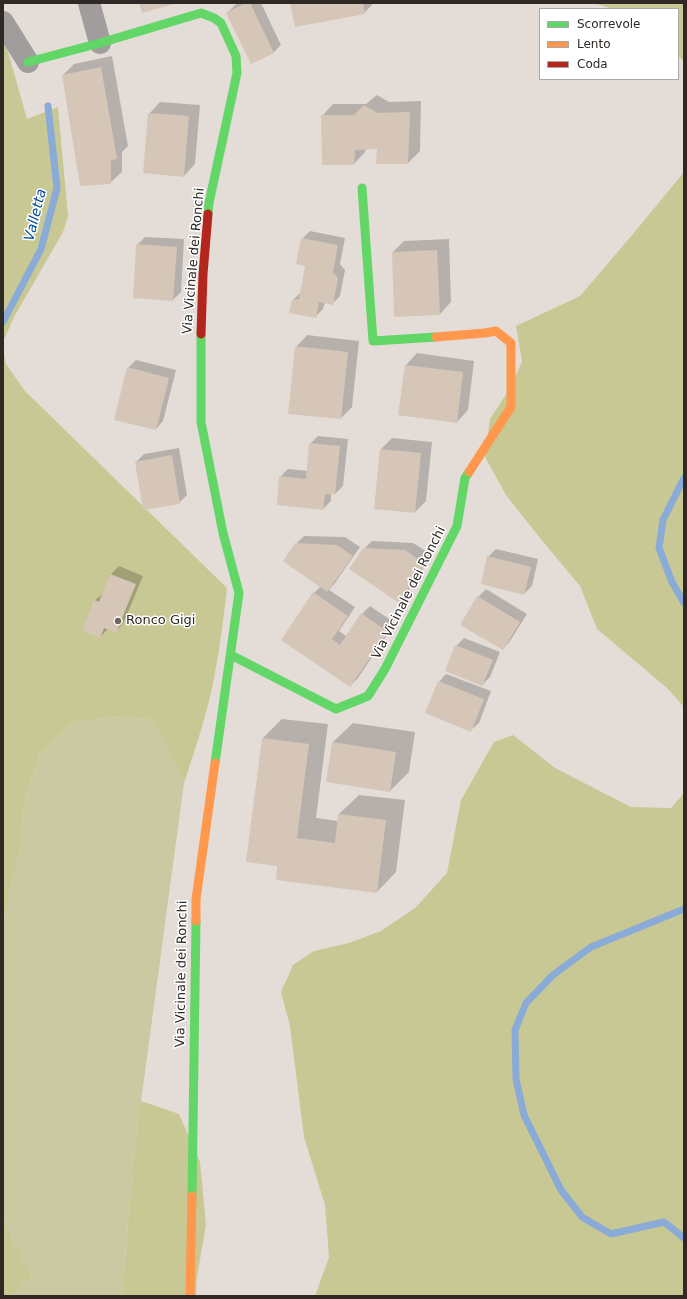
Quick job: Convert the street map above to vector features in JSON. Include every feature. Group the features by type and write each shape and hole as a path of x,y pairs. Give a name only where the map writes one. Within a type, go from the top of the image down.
{"street":[{"path":"90,3 100,43"},
{"name":"Via Vicinale dei Ronchi","path":"28,62 100,43 201,13 214,18 220,23 236,56 237,73 209,203 203,274 200,346 201,422 223,533 239,593 196,899 190,1296"},
{"path":"3,22 28,62"},
{"name":"Via Vicinale dei Ronchi","path":"231,656 336,709 368,696 385,669 457,526 465,478 511,407 511,343 496,331 373,342 362,188"}],"green space":[{"path":"594,3 684,3 684,61 679,57 679,8 609,8"},
{"path":"3,34 27,119 58,107 68,216 63,232 14,317 3,342"},
{"path":"684,172 684,707 667,688 597,629 580,586 506,495 485,457 490,419 512,385 522,361 516,326 580,296"},
{"path":"3,348 6,364 25,391 227,588 215,673 209,701 184,783 165,742 150,719 110,717 72,723 40,754 24,803 20,852 3,921"},
{"path":"110,717 150,719 165,742 184,783 133,1161 122,1296 12,1296 32,1276 3,1221 3,921 20,852 24,803 40,754 72,723"},
{"path":"513,735 555,768 631,807 671,808 684,793 684,1296 315,1296 329,1257 325,1205 304,1137 290,1026 281,992 293,965 314,951 349,943 381,931 415,908 447,873 461,800 494,742"},
{"path":"141,1101 179,1114 200,1162 206,1225 197,1277 196,1296 122,1296 133,1161"},
{"path":"3,1221 32,1276 12,1296 3,1296"}],"building":[{"path":"139,3 177,3 142,13"},
{"path":"246,3 250,3 274,53 251,64 226,13"},
{"path":"290,3 363,3 365,14 295,27"},
{"path":"101,67 117,159 111,160 111,184 80,186 62,75"},
{"path":"364,105 377,113 410,112 408,164 376,164 377,149 355,150 354,165 322,165 321,115 354,115"},
{"path":"148,113 189,116 184,177 143,173"},
{"path":"301,238 338,245 333,272 338,278 333,305 319,302 316,318 289,313 292,300 299,299 305,266 296,264"},
{"path":"136,244 177,247 173,301 133,298"},
{"path":"437,250 440,315 394,317 392,252"},
{"path":"295,346 348,352 341,419 288,414"},
{"path":"405,365 463,372 457,423 398,415"},
{"path":"127,367 169,378 156,430 114,420"},
{"path":"309,443 340,446 335,495 325,494 323,510 277,505 279,476 306,479"},
{"path":"380,449 421,453 415,513 374,509"},
{"path":"172,455 180,504 143,510 135,462"},
{"path":"295,543 337,545 353,556 327,592 283,561"},
{"path":"363,548 405,550 425,564 399,603 349,569"},
{"path":"487,556 531,567 524,595 481,584"},
{"path":"110,574 136,584 116,633 104,628 100,638 82,631 94,600 99,602"},
{"path":"313,592 348,616 332,639 340,645 361,613 388,632 350,687 281,640"},
{"path":"477,596 520,622 503,650 460,625"},
{"path":"455,645 493,660 482,686 445,671"},
{"path":"438,681 484,699 471,732 425,713"},
{"path":"262,738 309,744 297,838 335,843 338,814 386,820 377,893 276,880 277,866 246,862"},
{"path":"332,742 396,752 390,792 326,782"}],"waterway":[{"name":"Valletta","path":"3,322 41,249 57,188 48,106"},
{"path":"684,478 663,520 659,548 672,582 684,603"},
{"path":"684,909 591,947 553,975 526,1003 515,1030 516,1079 524,1115 561,1190 582,1217 611,1234 664,1222 684,1238"}],"traffic: fast":[{"path":"28,62 100,43 201,13 214,18 221,23 236,56 237,73 209,203 208,214"},
{"path":"362,188 373,341 436,337"},
{"path":"201,334 201,422 223,533 239,593 215,763"},
{"path":"231,655 336,709 368,696 385,669 457,526 465,478 469,472"},
{"path":"192,1196 196,921"}],"traffic: slow":[{"path":"436,337 496,331 511,343 511,407 469,472"},
{"path":"196,921 196,899 215,763"},
{"path":"190,1296 192,1196"}],"traffic: jam":[{"path":"201,334 203,274 208,214"}],"place":[{"name":"Ronco Gigi","path":"118,621"}]}
